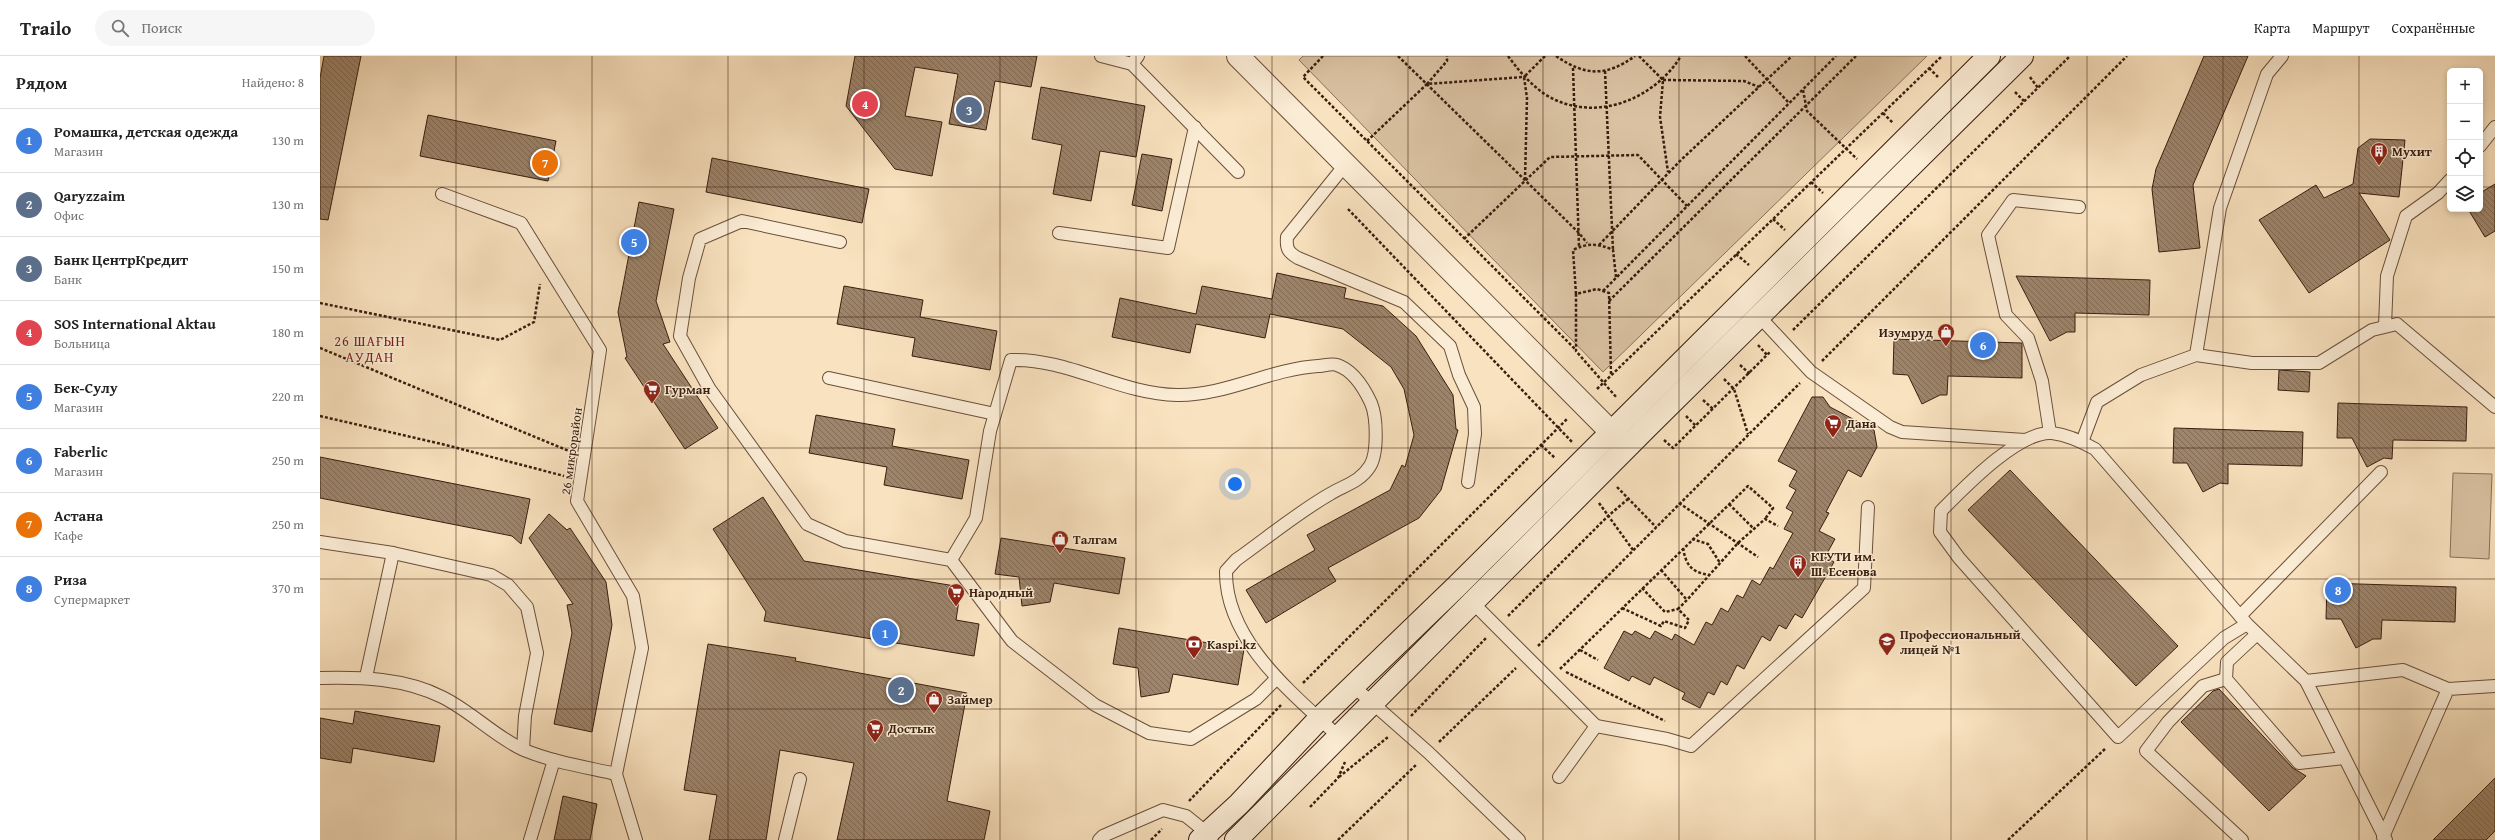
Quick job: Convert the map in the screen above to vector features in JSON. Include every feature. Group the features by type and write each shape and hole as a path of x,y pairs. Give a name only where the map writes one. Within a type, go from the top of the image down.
{"main road":[{"path":"1238,56 1628,448"},
{"path":"1208,838 1319,719 1457,586 1989,56"},
{"path":"1236,840 1338,736 1759,316 2022,56"}],"lane":[{"path":"1101,56 1135,60 1238,172"},
{"path":"2196,355 2220,208 2267,74 2282,56"},
{"path":"2483,142 2495,126"},
{"path":"1059,233 1168,248 1195,127"},
{"path":"1345,165 1287,237 1286,247 1289,252 1298,258 1404,302 1450,346 1459,375 1474,407 1475,434 1468,482"},
{"path":"2385,326 2387,276 2406,216 2438,193 2447,183"},
{"name":"26 микрорайон","path":"442,194 521,223 600,350 577,501 634,596 642,648 616,774 636,840"},
{"path":"2050,433 2042,381 2028,338 2006,315 1988,235 2013,200 2079,207"},
{"path":"840,242 742,221 700,239 689,278 680,336 709,388 807,524 845,541 951,560 1012,641 1095,705 1149,733 1191,739 1256,699 1277,678"},
{"path":"1743,301 1783,340 1811,372 1890,427 1902,432 2025,440"},
{"path":"2082,442 2097,402 2141,375 2196,355 2252,363 2319,363 2372,330 2397,324 2493,401"},
{"path":"951,560 976,518 990,431 1011,360 1024,359 1048,364 1163,395 1194,395 1296,367 1336,365 1356,378 1366,392 1375,412 1376,435 1371,466 1356,482 1330,494 1236,560 1226,571 1226,590 1237,623 1277,678 1292,694 1338,736"},
{"path":"829,378 995,414"},
{"path":"2381,472 2243,620 2118,737 1959,558 1940,532 1941,511 1992,463 2025,440 2050,433 2074,438 2095,449 2243,620 2306,681 2384,838"},
{"path":"1457,586 1596,726 1667,739 1691,746 1864,588 1868,507"},
{"path":"320,542 393,553 491,575 508,585 527,607 537,653 525,716 523,749"},
{"path":"366,677 393,553"},
{"path":"2258,634 2226,662 2226,679 2299,763 2344,758"},
{"path":"2306,681 2402,670 2448,689 2495,686"},
{"path":"320,678 366,677 396,682 442,697 523,749 554,760 616,774"},
{"path":"2226,679 2203,686 2168,722 2146,751 2242,840"},
{"path":"1353,686 1428,753 1519,840"},
{"path":"2384,838 2448,689"},
{"path":"1559,777 1596,726"},
{"path":"530,840 554,760"},
{"path":"785,840 800,780"},
{"path":"1099,840 1103,836 1163,810 1179,812 1208,838"}],"path":[{"path":"1323,56 1303,77 1576,351 1602,383"},
{"path":"1398,56 1579,233 1587,244"},
{"path":"1367,141 1427,84 1447,61 1447,56"},
{"path":"1508,56 1524,78 1547,95 1575,105 1606,107 1627,102 1646,93 1663,80 1681,56"},
{"path":"1427,84 1524,78 1545,56"},
{"path":"1556,56 1574,68 1589,72 1605,71 1622,65 1635,56"},
{"path":"1639,56 1663,80 1744,81 1759,87"},
{"path":"1745,56 1789,104"},
{"path":"1599,245 1669,172 1792,56"},
{"path":"1603,291 1836,56"},
{"path":"1609,301 1856,56"},
{"path":"1151,840 1292,694 1602,383 1942,56"},
{"path":"1672,448 1750,374 2070,56"},
{"path":"1338,840 1527,657 1679,503 2127,56"},
{"path":"1574,68 1579,247"},
{"path":"1929,68 1939,78"},
{"path":"1605,71 1611,232 1616,277"},
{"path":"1524,78 1527,98 1525,181"},
{"path":"1663,80 1660,117 1669,172"},
{"path":"1802,90 1807,111 1863,165"},
{"path":"1883,113 1899,129"},
{"path":"1464,239 1550,157 1638,155 1687,206"},
{"path":"1811,182 1824,194"},
{"path":"1348,209 1587,457"},
{"path":"1773,219 1787,231"},
{"path":"1576,351 1576,294 1573,250 1587,244 1599,245 1613,250"},
{"path":"1736,254 1751,267"},
{"path":"320,303 500,340 534,322 543,259"},
{"path":"1576,294 1598,289 1609,293 1612,374"},
{"path":"320,348 584,457"},
{"path":"1739,363 1750,374"},
{"path":"1734,389 1748,434"},
{"path":"320,416 446,445 580,480"},
{"path":"1602,473 1656,527"},
{"path":"1550,679 1682,548 1748,486 1773,508 1765,519 1738,543 1678,609 1665,612 1642,588"},
{"path":"1679,503 1758,557"},
{"path":"1729,504 1754,529"},
{"path":"1765,519 1778,526"},
{"path":"1692,539 1708,544 1720,563"},
{"path":"1682,548 1685,560 1690,568 1709,575"},
{"path":"1660,570 1687,600"},
{"path":"1622,608 1661,626 1664,621 1685,628 1689,620 1678,609"},
{"path":"1580,650 1598,660"},
{"path":"1560,669 1674,725 1667,739"},
{"path":"2008,840 2118,737"}],"shaded area":[{"path":"1303,56 1927,56 1603,372 1299,60"},
{"path":"2453,473 2492,474 2489,559 2450,557"}],"building":[{"path":"324,56 361,56 328,220 320,219 320,78"},
{"path":"855,56 1037,56 1031,87 995,81 986,130 949,124 958,74 915,67 905,116 942,122 932,176 895,169 846,106"},
{"path":"2204,56 2248,56 2193,185 2200,248 2159,252 2152,189 2156,169"},
{"path":"1041,87 1145,106 1136,157 1100,151 1091,201 1053,194 1062,145 1032,139"},
{"path":"428,115 556,141 548,181 420,156"},
{"path":"2370,139 2405,140 2399,197 2359,193 2390,240 2309,293 2259,220 2316,185 2324,198 2353,184 2358,148"},
{"path":"1142,154 1172,159 1162,211 1132,205"},
{"path":"712,158 869,189 862,223 706,192"},
{"path":"2495,184 2495,231 2485,237 2470,212 2483,212 2483,191"},
{"path":"639,202 674,209 656,301 670,342 663,344 718,428 685,449 625,358 627,357 618,312"},
{"path":"1277,273 1346,288 1344,298 1383,306 1416,336 1453,395 1456,429 1458,430 1441,490 1419,518 1328,568 1336,581 1266,623 1246,590 1315,550 1307,535 1390,490 1402,465 1405,467 1414,435 1404,389 1391,367 1343,329 1270,314 1265,338 1196,324 1190,353 1112,337 1120,298 1196,314 1202,286 1272,299"},
{"path":"2016,276 2150,280 2149,315 2075,313 2075,332 2067,332 2050,341"},
{"path":"844,286 923,300 920,317 997,331 990,370 912,356 915,338 837,324"},
{"path":"1894,339 2022,343 2022,378 1948,376 1947,395 1940,395 1922,404 1908,375 1893,374"},
{"path":"2279,370 2310,372 2309,392 2278,390"},
{"name":"КГУТИ им. Ш. Есенова","path":"1812,397 1823,397 1830,407 1874,430 1877,447 1861,477 1848,470 1826,512 1829,513 1819,531 1835,539 1825,557 1834,562 1802,618 1795,614 1786,629 1779,625 1770,641 1762,636 1744,669 1737,665 1727,685 1721,681 1714,695 1708,692 1700,708 1682,699 1685,693 1654,677 1650,685 1632,676 1629,681 1604,668 1624,631 1632,635 1635,631 1650,639 1655,631 1672,640 1675,634 1694,645 1706,622 1712,625 1721,608 1728,612 1737,595 1743,598 1752,580 1760,585 1770,567 1773,569 1793,533 1784,529 1793,512 1786,508 1796,490 1789,486 1797,471 1778,461"},
{"path":"2338,403 2467,407 2466,441 2393,440 2392,459 2384,458 2367,467 2352,438 2337,438"},
{"path":"816,415 895,429 892,446 969,460 962,499 884,485 887,467 809,453"},
{"path":"2174,428 2303,432 2302,466 2228,464 2228,484 2220,483 2203,492 2187,463 2173,463"},
{"path":"320,457 530,499 521,544 512,536 320,498"},
{"path":"2010,470 2178,646 2136,686 1968,510"},
{"path":"763,497 804,561 961,587 956,620 979,624 974,656 764,621 766,612 713,529"},
{"path":"549,514 567,530 570,528 606,582 612,625 592,732 554,724 572,633 567,605 573,604 529,538"},
{"path":"1001,538 1125,558 1119,594 1054,583 1050,602 1022,606 1019,577 995,574"},
{"path":"2327,583 2456,587 2455,622 2382,620 2381,639 2373,639 2356,648 2341,619 2326,619"},
{"path":"1119,628 1244,649 1238,685 1173,674 1169,692 1141,697 1138,668 1113,664"},
{"name":"Достык","path":"708,644 796,658 795,661 967,693 947,801 990,811 984,840 837,840 854,763 780,750 766,840 709,840 717,795 684,790"},
{"path":"2219,689 2293,768 2306,776 2269,811 2181,722 2213,691"},
{"path":"355,711 440,726 434,762 353,748 351,763 320,758 320,718 353,724"},
{"path":"2495,778 2495,831 2486,840 2433,840"},
{"path":"563,796 597,804 590,840 554,840"}],"place":[{"name":"SOS International Aktau","path":"865,104"},
{"name":"Банк ЦентрКредит","path":"969,110"},
{"name":"Астана","path":"545,163"},
{"name":"Мухит","path":"2379,166"},
{"name":"Бек-Сулу","path":"634,242"},
{"name":"Faberlic","path":"1983,345"},
{"name":"Изумруд","path":"1946,347"},
{"name":"Гурман","path":"652,404"},
{"name":"Дана","path":"1833,438"},
{"name":"Талгам","path":"1060,554"},
{"name":"КГУТИ им. Ш. Есенова","path":"1798,578"},
{"name":"Риза","path":"2338,590"},
{"name":"Народный","path":"956,607"},
{"name":"Ромашка, детская одежда","path":"885,633"},
{"name":"Профессиональный лицей №1","path":"1887,656"},
{"name":"Kaspi.kz","path":"1194,659"},
{"name":"Qaryzzaim","path":"901,690"},
{"name":"Займер","path":"934,714"},
{"name":"Достык","path":"875,743"}],"district":[{"name":"26 ШАҒЫН АУДАН","path":"370,350"}]}
